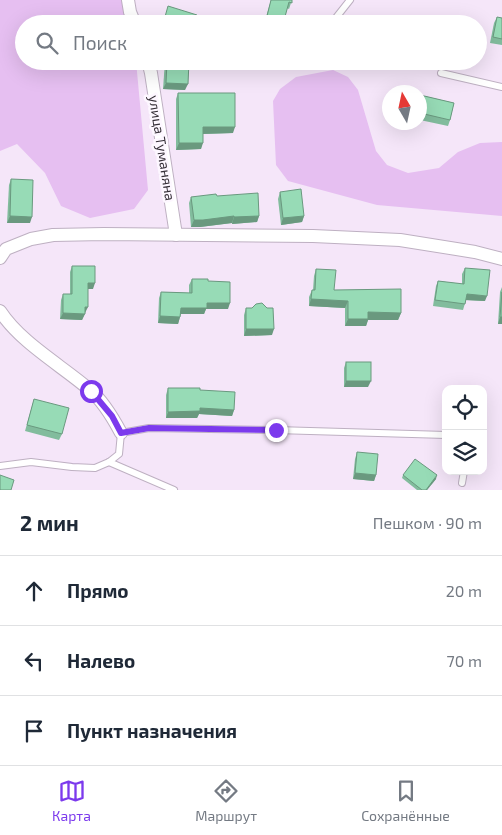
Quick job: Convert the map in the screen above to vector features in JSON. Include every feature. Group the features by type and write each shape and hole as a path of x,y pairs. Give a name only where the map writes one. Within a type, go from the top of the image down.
{"street":[{"path":"128,0 132,15"},
{"name":"улица Туманяна","path":"150,70 176,236"},
{"path":"0,258 6,250 31,239 53,235 104,234 313,236 400,240 475,252 502,259"},
{"path":"0,311 18,333 91,391 112,416 121,433"}],"lane":[{"path":"338,15 350,0"},
{"path":"441,73 502,87"},
{"path":"0,466 31,462 94,468 109,462 120,454 121,433 149,428 442,435"},
{"path":"109,462 174,490"},
{"path":"462,483 463,475"}],"shaded area":[{"path":"0,0 135,0 131,15 15,15 15,70 137,70 148,190 134,209 90,218 61,206 45,173 17,144 0,151"},
{"path":"333,70 348,77 358,90 376,151 387,165 408,173 439,168 458,152 480,143 502,142 502,216 377,205 288,181 276,165 273,101 280,89 296,77"}],"building":[{"path":"271,0 292,0 292,3 289,2 285,15 267,15"},
{"path":"168,6 197,15 166,15"},
{"path":"497,17 502,18 502,39 493,37"},
{"path":"167,70 189,70 188,84 166,83"},
{"path":"178,93 235,93 235,127 203,127 203,143 179,143"},
{"path":"427,97 454,103 450,120 427,115"},
{"path":"11,179 33,180 32,217 10,216"},
{"path":"301,189 304,216 283,218 280,192"},
{"path":"258,193 259,216 234,216 194,220 191,197 216,194 217,196"},
{"path":"72,266 95,266 95,283 88,283 88,307 85,307 85,314 63,313 63,294 72,294"},
{"path":"465,268 490,270 487,296 467,294 465,304 435,300 438,281 464,284"},
{"path":"316,269 336,270 334,290 401,289 401,313 368,312 368,319 348,319 348,301 311,299 312,290 315,290"},
{"path":"192,279 230,282 230,303 207,303 207,308 181,308 180,317 160,316 161,292 192,293"},
{"path":"502,292 502,317 500,317"},
{"path":"262,303 267,308 273,308 274,329 246,329 246,308 252,308 256,304"},
{"path":"346,362 371,362 371,381 346,381"},
{"path":"168,388 200,388 200,390 235,392 234,410 200,408 200,411 168,412"},
{"path":"34,399 69,408 62,434 27,425"},
{"path":"357,452 378,454 376,475 355,473"},
{"path":"415,459 437,475 426,490 422,490 403,475"},
{"path":"0,475 14,480 11,490 0,490"}],"route":[{"path":"91,391 112,416 121,433 149,428 276,430"}]}
